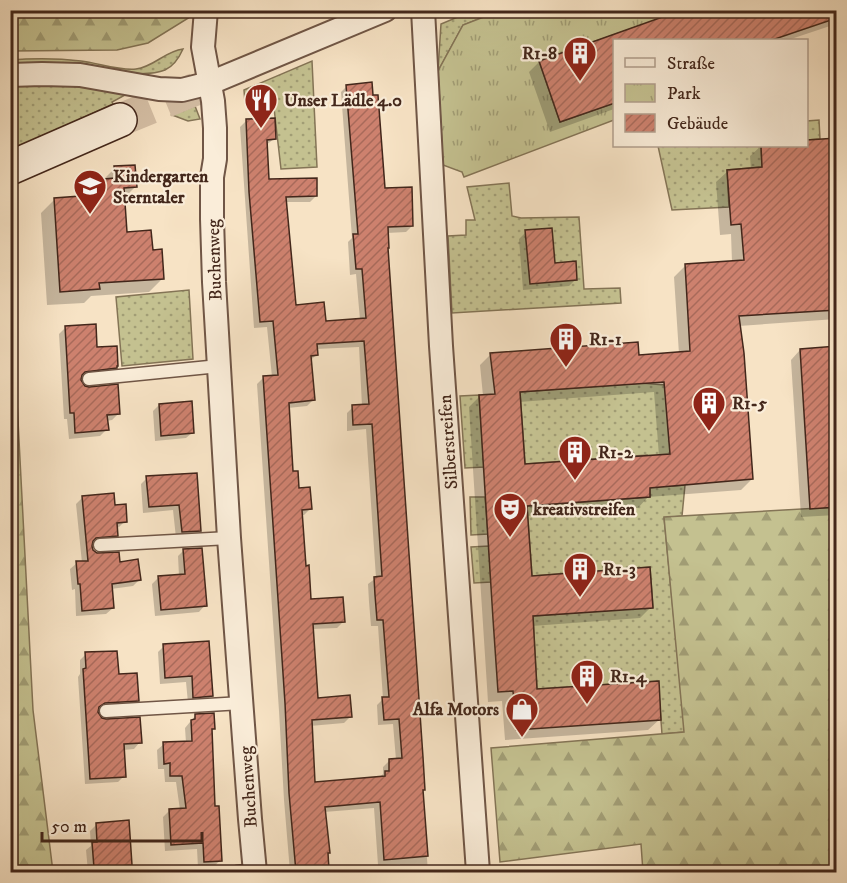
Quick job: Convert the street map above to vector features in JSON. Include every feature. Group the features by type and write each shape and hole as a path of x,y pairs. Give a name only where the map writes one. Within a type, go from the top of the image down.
{"main road":[{"path":"10,168 120,120"}],"street":[{"name":"Buchenweg","path":"206,10 203,47 213,101 215,159 212,177 214,282 229,538 250,819 249,872"},
{"path":"10,75 80,75 159,89 182,90 210,83 385,10"},
{"name":"Silberstreifen","path":"423,10 441,346 478,873"}],"lane":[{"path":"89,379 219,366"},
{"path":"100,545 229,538"},
{"path":"106,711 242,703"}],"green space":[{"path":"10,11 192,11 190,17 148,43 117,50 11,51"},
{"path":"472,11 499,11 463,25 438,71 441,24"},
{"path":"499,11 682,11 539,61 560,122 613,103 613,120 464,177 462,172 443,165 438,71 463,25"},
{"path":"183,49 171,66 165,70 150,73 11,65 10,60 63,59 136,69"},
{"path":"312,61 317,167 281,169 274,108 262,108 261,101 245,103 244,90"},
{"path":"66,84 125,95 112,102 113,104 11,151 10,85"},
{"path":"195,106 200,119 188,121 172,115"},
{"path":"819,120 820,139 808,140 808,121"},
{"path":"658,147 761,147 762,167 727,170 729,207 672,210"},
{"path":"509,183 512,216 521,218 579,217 584,289 620,288 621,303 452,313 448,236 466,235 466,220 475,220 467,187"},
{"path":"189,290 193,359 122,366 116,297"},
{"path":"12,305 33,710 53,872 11,872 10,306"},
{"path":"641,383 665,385 673,486 685,485 682,516 664,518 685,732 662,734 658,681 537,689 533,616 653,607 650,567 532,576 527,506 650,497 647,455 525,464 520,392"},
{"path":"479,395 484,467 465,468 460,396"},
{"path":"470,497 485,497 488,534 471,535"},
{"path":"836,507 836,872 643,872 641,844 500,862 491,748 684,732 664,517"},
{"path":"489,546 491,582 474,583 471,547"}],"building":[{"name":"R1-8","path":"682,10 837,10 837,18 775,39 613,39 613,104 560,122 539,61"},
{"path":"372,82 373,95 378,95 385,188 412,187 413,226 388,227 388,248 428,856 384,860 380,802 325,807 330,853 328,853 329,870 296,872 263,376 278,375 273,321 260,322 249,192 246,119 275,118 276,139 267,140 269,179 317,178 317,196 286,197 296,305 324,302 326,321 366,318 362,269 356,269 353,234 358,234 346,85","holes":["364,341 369,404 352,405 353,425 372,424 382,576 374,577 375,595 377,620 383,620 389,697 382,697 384,720 399,719 402,758 389,759 389,771 385,771 385,776 315,782 312,720 352,717 350,695 318,698 313,624 345,622 343,597 311,599 302,510 312,509 310,487 299,488 298,471 293,471 289,403 315,400 311,356 318,355 317,344"]},
{"path":"837,138 837,310 739,316 744,353 753,479 650,488 650,497 527,506 532,576 650,567 653,608 533,616 537,689 659,681 661,720 516,730 513,691 498,692 479,395 495,394 490,353 638,342 639,355 690,351 685,264 744,260 741,224 731,225 727,170 762,167 761,147 808,147 808,140","holes":["664,382 670,454 525,464 520,392"]},
{"path":"135,165 137,187 124,188 127,232 151,230 153,250 162,249 164,279 99,283 100,289 60,292 54,198 94,195 92,180 115,178 114,166"},
{"path":"552,228 555,263 576,261 577,280 530,284 525,230"},
{"path":"96,324 97,347 117,346 118,366 85,372 81,380 85,386 89,387 118,384 120,414 107,415 109,430 75,433 74,413 70,413 65,326"},
{"path":"837,346 837,507 810,509 800,349"},
{"path":"192,401 194,433 161,436 159,404"},
{"path":"197,473 201,531 182,532 179,505 149,507 146,476"},
{"path":"114,493 115,505 126,504 127,522 117,523 118,536 96,538 93,541 93,550 97,553 119,552 120,562 138,559 141,580 112,584 114,608 82,611 76,561 88,561 82,496"},
{"path":"202,548 207,606 161,610 158,576 185,574 183,549"},
{"path":"209,641 213,696 193,698 192,676 165,678 163,644"},
{"path":"117,651 119,674 137,673 139,701 105,703 99,707 98,712 102,718 106,719 140,717 142,743 124,744 126,777 90,779 83,669 86,668 85,652"},
{"path":"214,713 215,729 212,729 215,806 219,806 222,861 204,862 203,843 171,845 169,809 186,808 182,776 170,776 170,763 164,764 163,742 192,741 191,720 195,719 195,714"},
{"path":"129,820 132,865 94,868 92,842 97,842 96,823"}],"tunnel":[{"path":"120,120 208,84"}],"place":[{"name":"R1-8","path":"580,82"},
{"name":"Unser Lädle 4.0","path":"261,129"},
{"name":"Kindergarten Sterntaler","path":"90,215"},
{"name":"R1-1","path":"566,368"},
{"name":"R1-5","path":"709,432"},
{"name":"R1-2","path":"575,481"},
{"name":"kreativstreifen","path":"510,538"},
{"name":"R1-3","path":"580,598"},
{"name":"R1-4","path":"587,705"},
{"name":"Alfa Motors","path":"522,738"}]}
